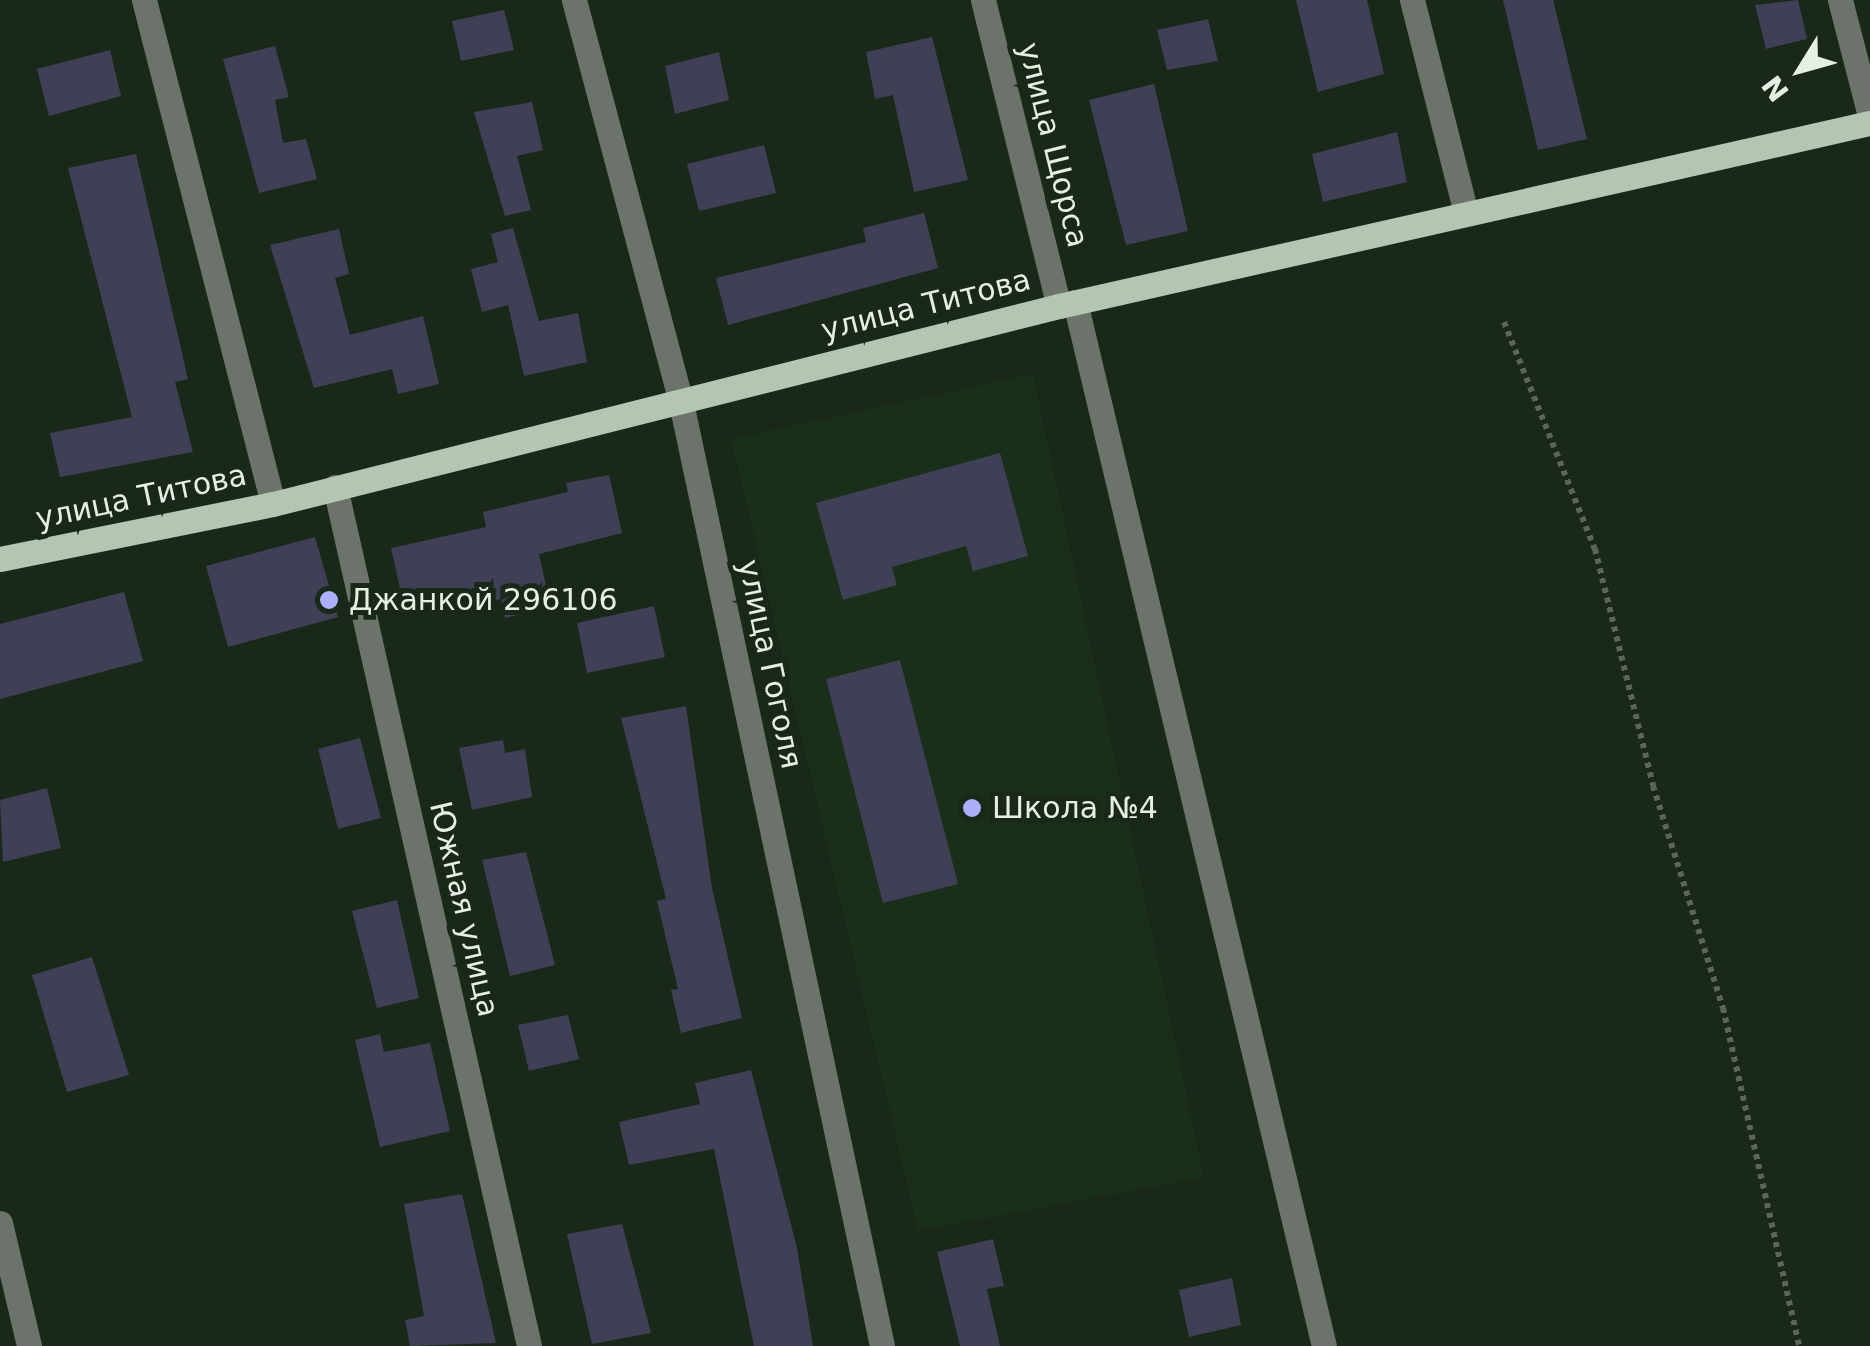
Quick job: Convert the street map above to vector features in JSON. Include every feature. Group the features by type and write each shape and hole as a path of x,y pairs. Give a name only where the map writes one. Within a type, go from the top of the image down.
{"main road":[{"name":"улица Титова","path":"0,560 273,504 680,398 1067,304 1870,120"}],"street":[{"path":"144,0 273,504"},
{"name":"улица Гоголя","path":"574,0 680,398 882,1346"},
{"name":"улица Щорса","path":"983,0 1067,304 1324,1346"},
{"path":"1412,0 1466,213"},
{"path":"1840,0 1870,120"},
{"name":"Южная улица","path":"336,487 529,1346"},
{"path":"0,1223 29,1346"}],"path":[{"path":"1504,322 1596,549 1652,786 1723,1008 1800,1346"}],"shaded area":[{"name":"Школа №4","path":"1033,374 1204,1177 918,1231 731,439"}],"building":[{"path":"1296,0 1367,0 1384,74 1318,92"},
{"path":"1503,0 1553,0 1587,139 1538,150"},
{"path":"1798,0 1807,39 1766,49 1755,5"},
{"path":"504,10 514,50 461,61 452,21"},
{"path":"1208,19 1218,61 1167,70 1157,30"},
{"path":"932,37 968,180 914,192 893,95 875,99 866,52"},
{"path":"275,46 289,97 275,100 283,143 306,139 317,179 259,193 223,59"},
{"path":"110,50 121,96 49,116 37,69"},
{"path":"719,52 729,100 675,114 665,66"},
{"path":"1154,84 1188,231 1126,245 1089,100"},
{"path":"532,102 543,150 517,156 531,210 505,216 474,112"},
{"path":"1397,132 1407,182 1323,202 1312,154"},
{"path":"764,145 776,193 699,211 687,164"},
{"path":"136,154 188,379 175,382 193,452 60,477 50,433 132,417 68,168"},
{"path":"924,213 938,268 728,325 716,278 866,242 863,228"},
{"path":"513,228 539,321 578,313 587,362 524,376 508,305 482,312 471,269 498,262 491,234"},
{"path":"339,229 349,274 335,278 350,335 423,316 439,384 398,394 392,369 314,388 270,245"},
{"path":"1000,453 1028,556 973,571 966,546 892,567 897,585 843,600 816,503"},
{"path":"609,475 622,533 539,554 551,608 505,618 501,599 406,615 391,548 486,527 483,512 568,492 566,483"},
{"path":"315,537 338,617 228,647 206,566"},
{"path":"124,592 143,661 0,699 0,624"},
{"path":"654,606 665,657 587,673 577,623"},
{"path":"900,660 958,884 883,903 826,679"},
{"path":"686,706 712,888 742,1018 681,1033 671,990 678,989 657,901 666,899 621,718"},
{"path":"360,738 381,818 338,829 318,749"},
{"path":"503,740 505,753 525,749 532,797 472,810 459,748"},
{"path":"47,788 61,848 3,862 0,800"},
{"path":"526,852 555,965 510,976 482,860"},
{"path":"397,900 419,998 377,1008 352,911"},
{"path":"92,957 129,1075 67,1092 32,975"},
{"path":"568,1015 579,1059 529,1071 518,1025"},
{"path":"380,1034 384,1052 430,1043 450,1131 380,1147 355,1040"},
{"path":"751,1070 797,1248 813,1346 754,1346 714,1149 629,1165 619,1122 700,1104 695,1083"},
{"path":"462,1194 496,1343 410,1346 405,1320 424,1316 404,1204"},
{"path":"622,1224 651,1333 592,1344 567,1234"},
{"path":"993,1239 1004,1286 987,1289 1000,1346 960,1346 937,1252"},
{"path":"1232,1278 1241,1325 1189,1337 1179,1290"}],"place":[{"name":"Джанкой 296106","path":"329,600"},
{"name":"Школа №4","path":"972,808"}]}
